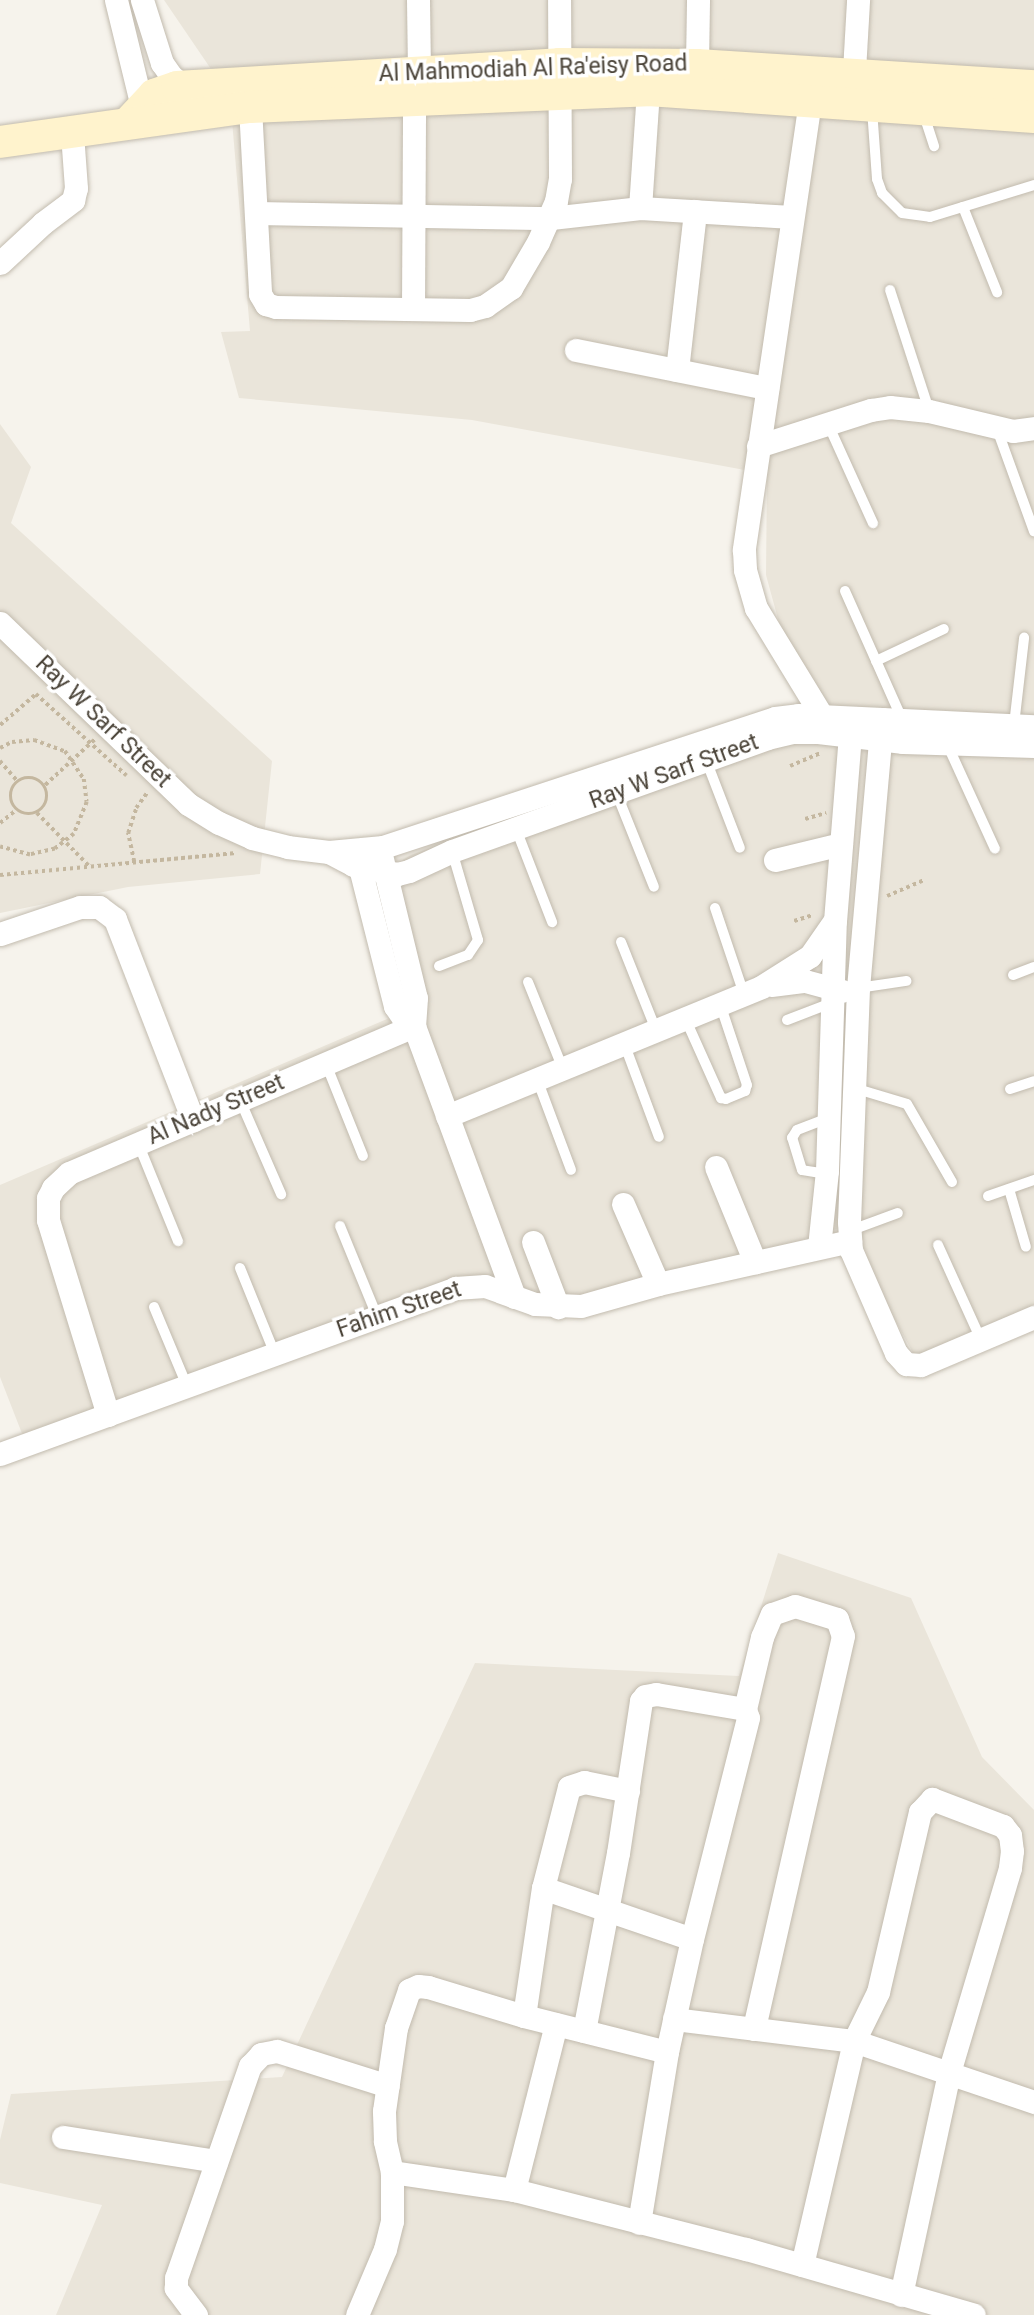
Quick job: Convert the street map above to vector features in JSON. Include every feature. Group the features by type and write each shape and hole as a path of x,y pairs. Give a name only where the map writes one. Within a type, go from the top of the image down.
{"street":[{"path":"116,0 139,116"},
{"path":"142,0 162,63 171,76 185,87"},
{"path":"413,309 418,0"},
{"path":"250,107 261,294 266,304 276,307 470,310 499,298 520,274 551,218 561,179 558,0"},
{"path":"698,0 698,65"},
{"path":"858,0 859,95"},
{"name":"Al Mahmodiah Al Ra'eisy Road","path":"139,116 161,91 185,87 416,85 560,78 698,65 922,109 1024,116"},
{"name":"Al Mahmodiah Al Ra'eisy Road","path":"560,78 648,90 810,102 859,95 1025,85"},
{"name":"Al Mahmodiah Al Ra'eisy Road","path":"0,142 72,133 139,116 250,107 416,85"},
{"path":"1024,116 1025,85"},
{"path":"640,208 648,90"},
{"path":"810,102 744,550 749,589 766,626 822,716"},
{"path":"0,263 43,223 73,200 76,188 72,133"},
{"path":"256,213 551,218 640,208 792,217"},
{"path":"677,370 695,211"},
{"path":"576,350 767,388"},
{"path":"758,446 828,423 890,407 929,411 997,428 1034,428"},
{"name":"Ray W Sarf Street","path":"0,623 188,804 219,823 275,844 357,858 385,872 409,872 453,851 792,732 850,727 1024,725"},
{"name":"Ray W Sarf Street","path":"357,858 379,847 763,720 798,715 822,716 850,727"},
{"path":"888,726 864,914 858,988 849,1236 859,1270 900,1359 906,1364 921,1365 1034,1317"},
{"name":"Ray W Sarf Street","path":"888,726 947,744 1034,746"},
{"path":"819,1247 827,1174 831,996 850,727"},
{"path":"775,860 841,844"},
{"path":"379,847 416,998 414,1026 514,1297"},
{"path":"357,858 395,1006 403,1018 414,1026"},
{"path":"0,934 80,907 99,907 115,919 192,1120"},
{"path":"447,1116 752,990 810,956 835,921 864,914"},
{"path":"752,990 805,981 831,996 858,988"},
{"name":"Al Nady Street","path":"108,1415 48,1220 48,1198 60,1179 138,1143 414,1026"},
{"path":"716,1167 755,1262"},
{"path":"623,1204 658,1284"},
{"name":"Fahim Street","path":"0,1454 455,1288 470,1285 500,1290 514,1297 558,1307 603,1302 658,1284 819,1247 849,1236"},
{"path":"533,1242 558,1307"},
{"path":"639,2223 667,2052 692,1939 748,1718 745,1709 762,1637 772,1614 794,1606 837,1619 843,1636 754,2029"},
{"path":"584,2031 608,1911 639,1707 645,1696 656,1694 745,1709"},
{"path":"524,2016 543,1888 569,1787 584,1782 628,1791"},
{"path":"802,2265 854,2041 878,1992 920,1812 932,1799 963,1808 1003,1826 1010,1835 1010,1868 949,2073 901,2295"},
{"path":"543,1888 692,1939"},
{"path":"357,2315 385,2249 392,2221 391,2172 385,2141 388,2086 397,2028 409,1990 418,1986 428,1987 524,2016 667,2052"},
{"path":"674,2019 854,2041 1034,2102"},
{"path":"514,2190 556,2024"},
{"path":"196,2315 175,2283 250,2066 261,2054 277,2051 388,2086"},
{"path":"63,2137 215,2161"},
{"path":"391,2172 514,2190 802,2265 974,2315"}],"lane":[{"path":"859,95 877,179 890,204 915,217 930,218 1034,185"},
{"path":"922,109 934,146"},
{"path":"963,207 997,292"},
{"path":"890,290 929,411"},
{"path":"828,423 873,523"},
{"path":"997,428 1034,531"},
{"path":"845,591 876,661 888,726"},
{"path":"876,661 944,629"},
{"path":"1024,638 1024,725"},
{"path":"947,744 995,849"},
{"path":"706,760 740,848"},
{"path":"616,792 654,887"},
{"path":"516,829 552,922"},
{"path":"439,966 468,955 478,940 453,851"},
{"path":"715,908 752,990"},
{"path":"621,942 656,1030"},
{"path":"1013,975 1034,967"},
{"path":"858,988 906,981"},
{"path":"528,982 562,1069"},
{"path":"787,1020 831,996"},
{"path":"685,1018 720,1097 726,1099 745,1091 747,1085 720,1004"},
{"path":"624,1043 659,1137"},
{"path":"326,1064 363,1156"},
{"path":"537,1079 570,1170"},
{"path":"1010,1089 1034,1081"},
{"path":"854,1088 907,1104 951,1182"},
{"path":"240,1100 281,1194"},
{"path":"827,1174 802,1170 792,1138 797,1130 828,1118"},
{"path":"138,1143 178,1241"},
{"path":"988,1196 1034,1180"},
{"path":"1009,1189 1026,1247"},
{"path":"849,1236 898,1213"},
{"path":"341,1226 377,1316"},
{"path":"938,1245 981,1340"},
{"path":"240,1268 275,1354"},
{"path":"155,1307 187,1386"}],"path":[{"path":"0,725 36,694 128,776"},
{"path":"45,785 108,727"},
{"path":"0,748 12,742 34,740 55,746 73,759 84,779 87,802 80,824 66,843 43,853 30,855 0,846"},
{"path":"0,761 18,782"},
{"path":"28,778 45,785 46,802 36,812 30,814 16,810 10,797 11,790 18,782 28,778"},
{"path":"137,785 156,801"},
{"path":"134,862 128,833 136,808 147,793"},
{"path":"0,823 16,810"},
{"path":"36,812 89,866"},
{"path":"0,875 245,852 232,847"},
{"path":"864,914 923,880"}],"shaded area":[{"path":"164,0 1034,0 1034,1308 917,1360 862,1260 855,1223 579,1311 481,1288 28,1449 0,1377 0,1185 408,1010 382,913 381,897 394,865 411,855 765,724 834,723 781,630 766,575 767,474 472,420 239,398 221,332 250,331 230,97"},
{"path":"0,424 31,467 11,523 272,761 260,874 128,887 0,913"},
{"path":"778,1553 911,1598 982,1757 1034,1810 1034,2315 56,2315 102,2205 0,2183 0,2140 11,2094 282,2077 475,1663 739,1676"}]}
